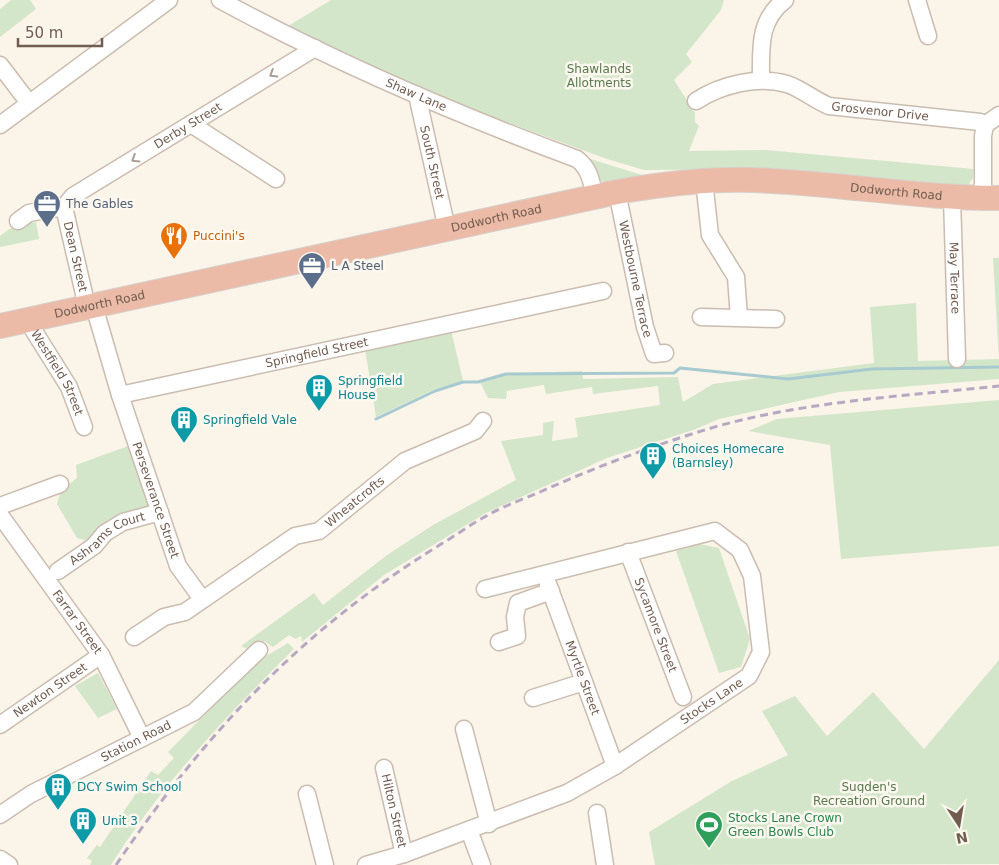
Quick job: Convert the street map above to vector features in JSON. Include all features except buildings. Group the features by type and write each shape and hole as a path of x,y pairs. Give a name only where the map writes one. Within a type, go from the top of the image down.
{"highway":[{"name":"Dodworth Road","path":"0,326 606,194 667,183 771,180 952,198 991,198"}],"street":[{"path":"0,125 169,0"},
{"name":"Shaw Lane","path":"220,0 315,48 417,94 577,159 585,165 589,174 606,194"},
{"path":"761,79 763,32 767,20 785,0"},
{"path":"916,0 921,30"},
{"name":"Derby Street","path":"64,207 73,196 315,48"},
{"path":"0,65 29,103"},
{"name":"Grosvenor Drive","path":"702,93 761,79 788,84 817,102 829,106 980,122 985,125"},
{"name":"South Street","path":"417,94 447,229"},
{"path":"991,198 983,136 985,125 999,115"},
{"path":"191,124 276,178"},
{"path":"704,181 710,235 736,277 739,317"},
{"name":"Westbourne Terrace","path":"606,194 654,354 665,354"},
{"name":"May Terrace","path":"952,198 957,359"},
{"path":"18,221 29,213 64,207"},
{"name":"Dean Street","path":"64,207 91,306"},
{"name":"Springfield Street","path":"120,395 603,291"},
{"path":"91,306 120,395"},
{"path":"701,317 776,319"},
{"name":"Westfield Street","path":"27,320 69,387 84,427"},
{"name":"Perseverance Street","path":"120,395 178,566 202,600"},
{"name":"Wheatcrofts","path":"134,637 164,618 185,612 295,536 319,530 405,461 475,431 483,422"},
{"path":"0,506 54,490"},
{"name":"Ashrams Court","path":"58,571 94,546 105,533 123,522 160,512"},
{"name":"Farrar Street","path":"0,515 101,655 142,738"},
{"name":"Stocks Lane","path":"366,865 404,854 489,824 567,793 615,766 749,676 760,652 752,576 740,550 715,531 485,589"},
{"name":"Sycamore Street","path":"628,552 683,697"},
{"name":"Myrtle Street","path":"500,642 517,636 515,617 518,603 549,587 615,766"},
{"name":"Station Road","path":"0,815 31,794 194,712 259,650"},
{"name":"Newton Street","path":"0,725 101,655"},
{"path":"533,698 584,682"},
{"path":"464,729 489,824"},
{"name":"Hilton Street","path":"384,768 404,854"},
{"path":"307,794 325,865"},
{"path":"597,813 605,865"},
{"path":"469,830 482,865"},
{"path":"0,858 10,865"}],"green space":[{"path":"11,0 30,0 36,9 0,37 0,9"},
{"name":"Shawlands Allotments","path":"331,0 724,0 721,10 686,54 692,62 674,80 695,113 695,122 699,126 689,151 766,150 974,169 973,178 967,187 777,169 644,170 607,159 469,108 344,54 288,26"},
{"path":"584,157 642,175 641,177 613,183 602,182"},
{"path":"36,222 39,239 0,247 0,236 11,228"},
{"path":"993,258 999,258 999,359"},
{"path":"916,303 918,361 999,359 999,379 839,392 719,419 696,429 607,458 486,513 384,575 302,642 301,636 295,639 289,635 273,647 264,641 251,651 241,646 314,593 323,605 387,555 433,525 516,480 501,441 543,435 543,423 554,421 552,441 578,437 575,418 660,405 658,386 593,394 592,387 546,394 544,385 507,391 506,399 488,398 480,382 502,374 582,371 583,379 678,377 683,402 713,384 874,363 870,307"},
{"path":"451,330 463,381 435,389 376,417 365,349"},
{"path":"999,400 999,546 841,559 830,445 748,431 777,419"},
{"path":"128,446 131,448 151,509 88,541 77,538 57,504 61,490 77,478 76,465"},
{"path":"699,544 719,548 750,639 741,667 719,673 676,551"},
{"path":"288,643 294,649 220,725 173,779 111,865 90,865 92,861 87,858 97,845 100,847 151,771 158,775 174,758 168,752 258,661"},
{"name":"Sugden's Recreation Ground","path":"999,660 999,864 655,865 649,832 732,781 788,755 762,711 795,696 827,736 873,692 924,749"},
{"path":"98,673 117,709 98,718 75,686"}],"waterway":[{"path":"376,419 435,391 463,382 478,382 506,374 674,373 680,368 788,379 872,369 999,367"}],"railway":[{"path":"116,865 185,771 221,728 259,688 300,649 343,613 389,578 475,522 500,509 606,464 718,426 822,405 999,386"}],"place":[{"name":"The Gables","path":"47,228"},
{"name":"Puccini's","path":"174,260"},
{"name":"L A Steel","path":"312,290"},
{"name":"Springfield House","path":"319,412"},
{"name":"Springfield Vale","path":"184,444"},
{"name":"Choices Homecare (Barnsley)","path":"653,480"},
{"name":"DCY Swim School","path":"58,811"},
{"name":"Unit 3","path":"83,845"},
{"name":"Stocks Lane Crown Green Bowls Club","path":"709,849"}]}
